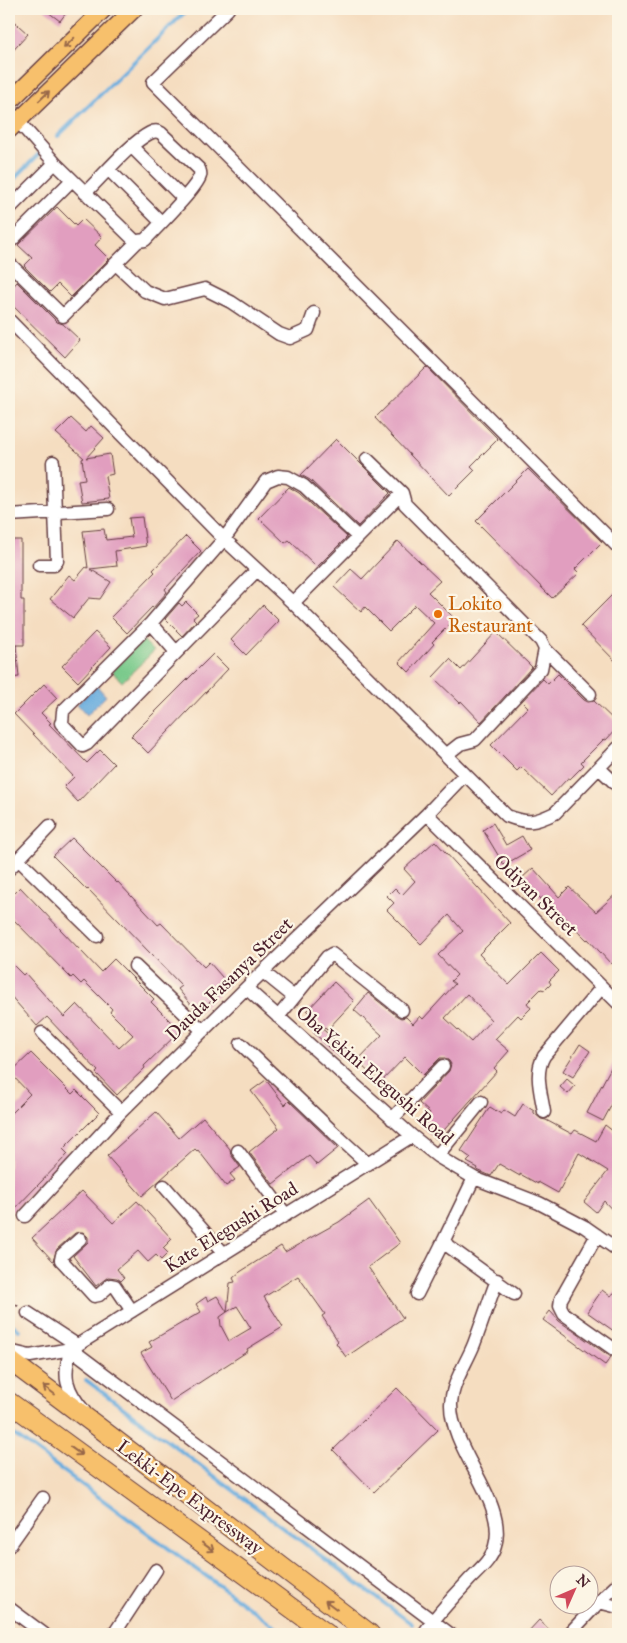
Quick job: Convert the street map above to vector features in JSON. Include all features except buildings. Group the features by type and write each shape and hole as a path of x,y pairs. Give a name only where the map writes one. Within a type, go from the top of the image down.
{"highway":[{"name":"Lekki-Epe Expressway","path":"9,1360 370,1634"},
{"name":"Lekki-Epe Expressway","path":"9,1402 327,1634"}],"main road":[{"path":"9,102 104,9"},
{"path":"12,121 134,9"}],"street":[{"path":"228,9 153,82 618,547"},
{"path":"12,121 85,194 134,240 145,240 184,198 199,179 201,173 159,132 150,133 132,147 85,194"},
{"path":"132,147 184,198"},
{"path":"9,209 55,163"},
{"path":"108,170 161,222"},
{"path":"9,243 72,180"},
{"path":"9,263 62,316 138,241"},
{"path":"116,264 145,291 165,299 205,289 231,302 279,334 290,338 308,330 314,313"},
{"path":"9,320 224,539 293,602 507,816 523,822 541,819 555,813 618,748"},
{"path":"367,459 402,493 404,504 541,641 546,649 590,694"},
{"path":"39,565 56,564 53,462"},
{"path":"257,570 87,744 83,746 61,723 63,712 151,623 224,539 266,481 278,476 288,477 304,486 358,536"},
{"path":"293,602 402,493"},
{"path":"9,515 108,509"},
{"path":"151,623 176,652"},
{"path":"446,756 460,744 474,740 481,733 541,668 546,649"},
{"path":"599,768 618,786"},
{"name":"Dauda Fasanya Street","path":"25,1216 121,1112 246,988 427,814 465,774"},
{"name":"Odiyan Street","path":"427,814 618,1002"},
{"path":"9,869 50,826"},
{"path":"18,859 97,936"},
{"path":"278,1017 327,957 332,954 402,1010"},
{"path":"135,966 203,1031"},
{"path":"263,972 294,997"},
{"path":"544,1112 538,1074 539,1064 602,986"},
{"name":"Oba Yekini Elegushi Road","path":"246,988 392,1119 437,1156 474,1178 539,1203 584,1227 618,1250"},
{"path":"42,1033 121,1112"},
{"path":"241,1044 368,1164"},
{"path":"392,1119 443,1066"},
{"path":"437,1156 481,1102"},
{"name":"Kate Elegushi Road","path":"9,1352 30,1356 74,1347 412,1136"},
{"path":"238,1151 286,1214"},
{"path":"417,1294 474,1178"},
{"path":"164,1186 224,1254"},
{"path":"597,1235 561,1299 560,1306 564,1314 618,1352"},
{"path":"80,1239 62,1255 64,1264 94,1296 99,1295 110,1285 115,1286 132,1311"},
{"path":"444,1240 448,1246 514,1294"},
{"path":"424,1634 432,1620 485,1564 495,1548 498,1527 492,1506 467,1456 453,1420 451,1406 452,1392 474,1346 496,1280"},
{"path":"28,1313 450,1634"},
{"path":"74,1347 66,1363 66,1377 70,1391 97,1426"},
{"path":"9,1546 43,1498"},
{"path":"114,1634 156,1570"},
{"path":"600,1601 618,1584"},
{"path":"600,1602 618,1608"},
{"path":"9,1608 44,1634"},
{"path":"303,1616 320,1634"},
{"path":"568,1634 585,1616"}],"green space":[{"path":"138,635 154,651 122,682 107,666"}],"water":[{"path":"96,685 106,696 87,715 77,704"}],"waterway":[{"path":"58,136 188,9"},
{"path":"9,184 39,154"},
{"path":"9,1322 19,1330"},
{"path":"86,1380 412,1624"},
{"path":"9,1431 285,1634"}],"place":[{"name":"Lokito Restaurant","path":"438,614"}]}
